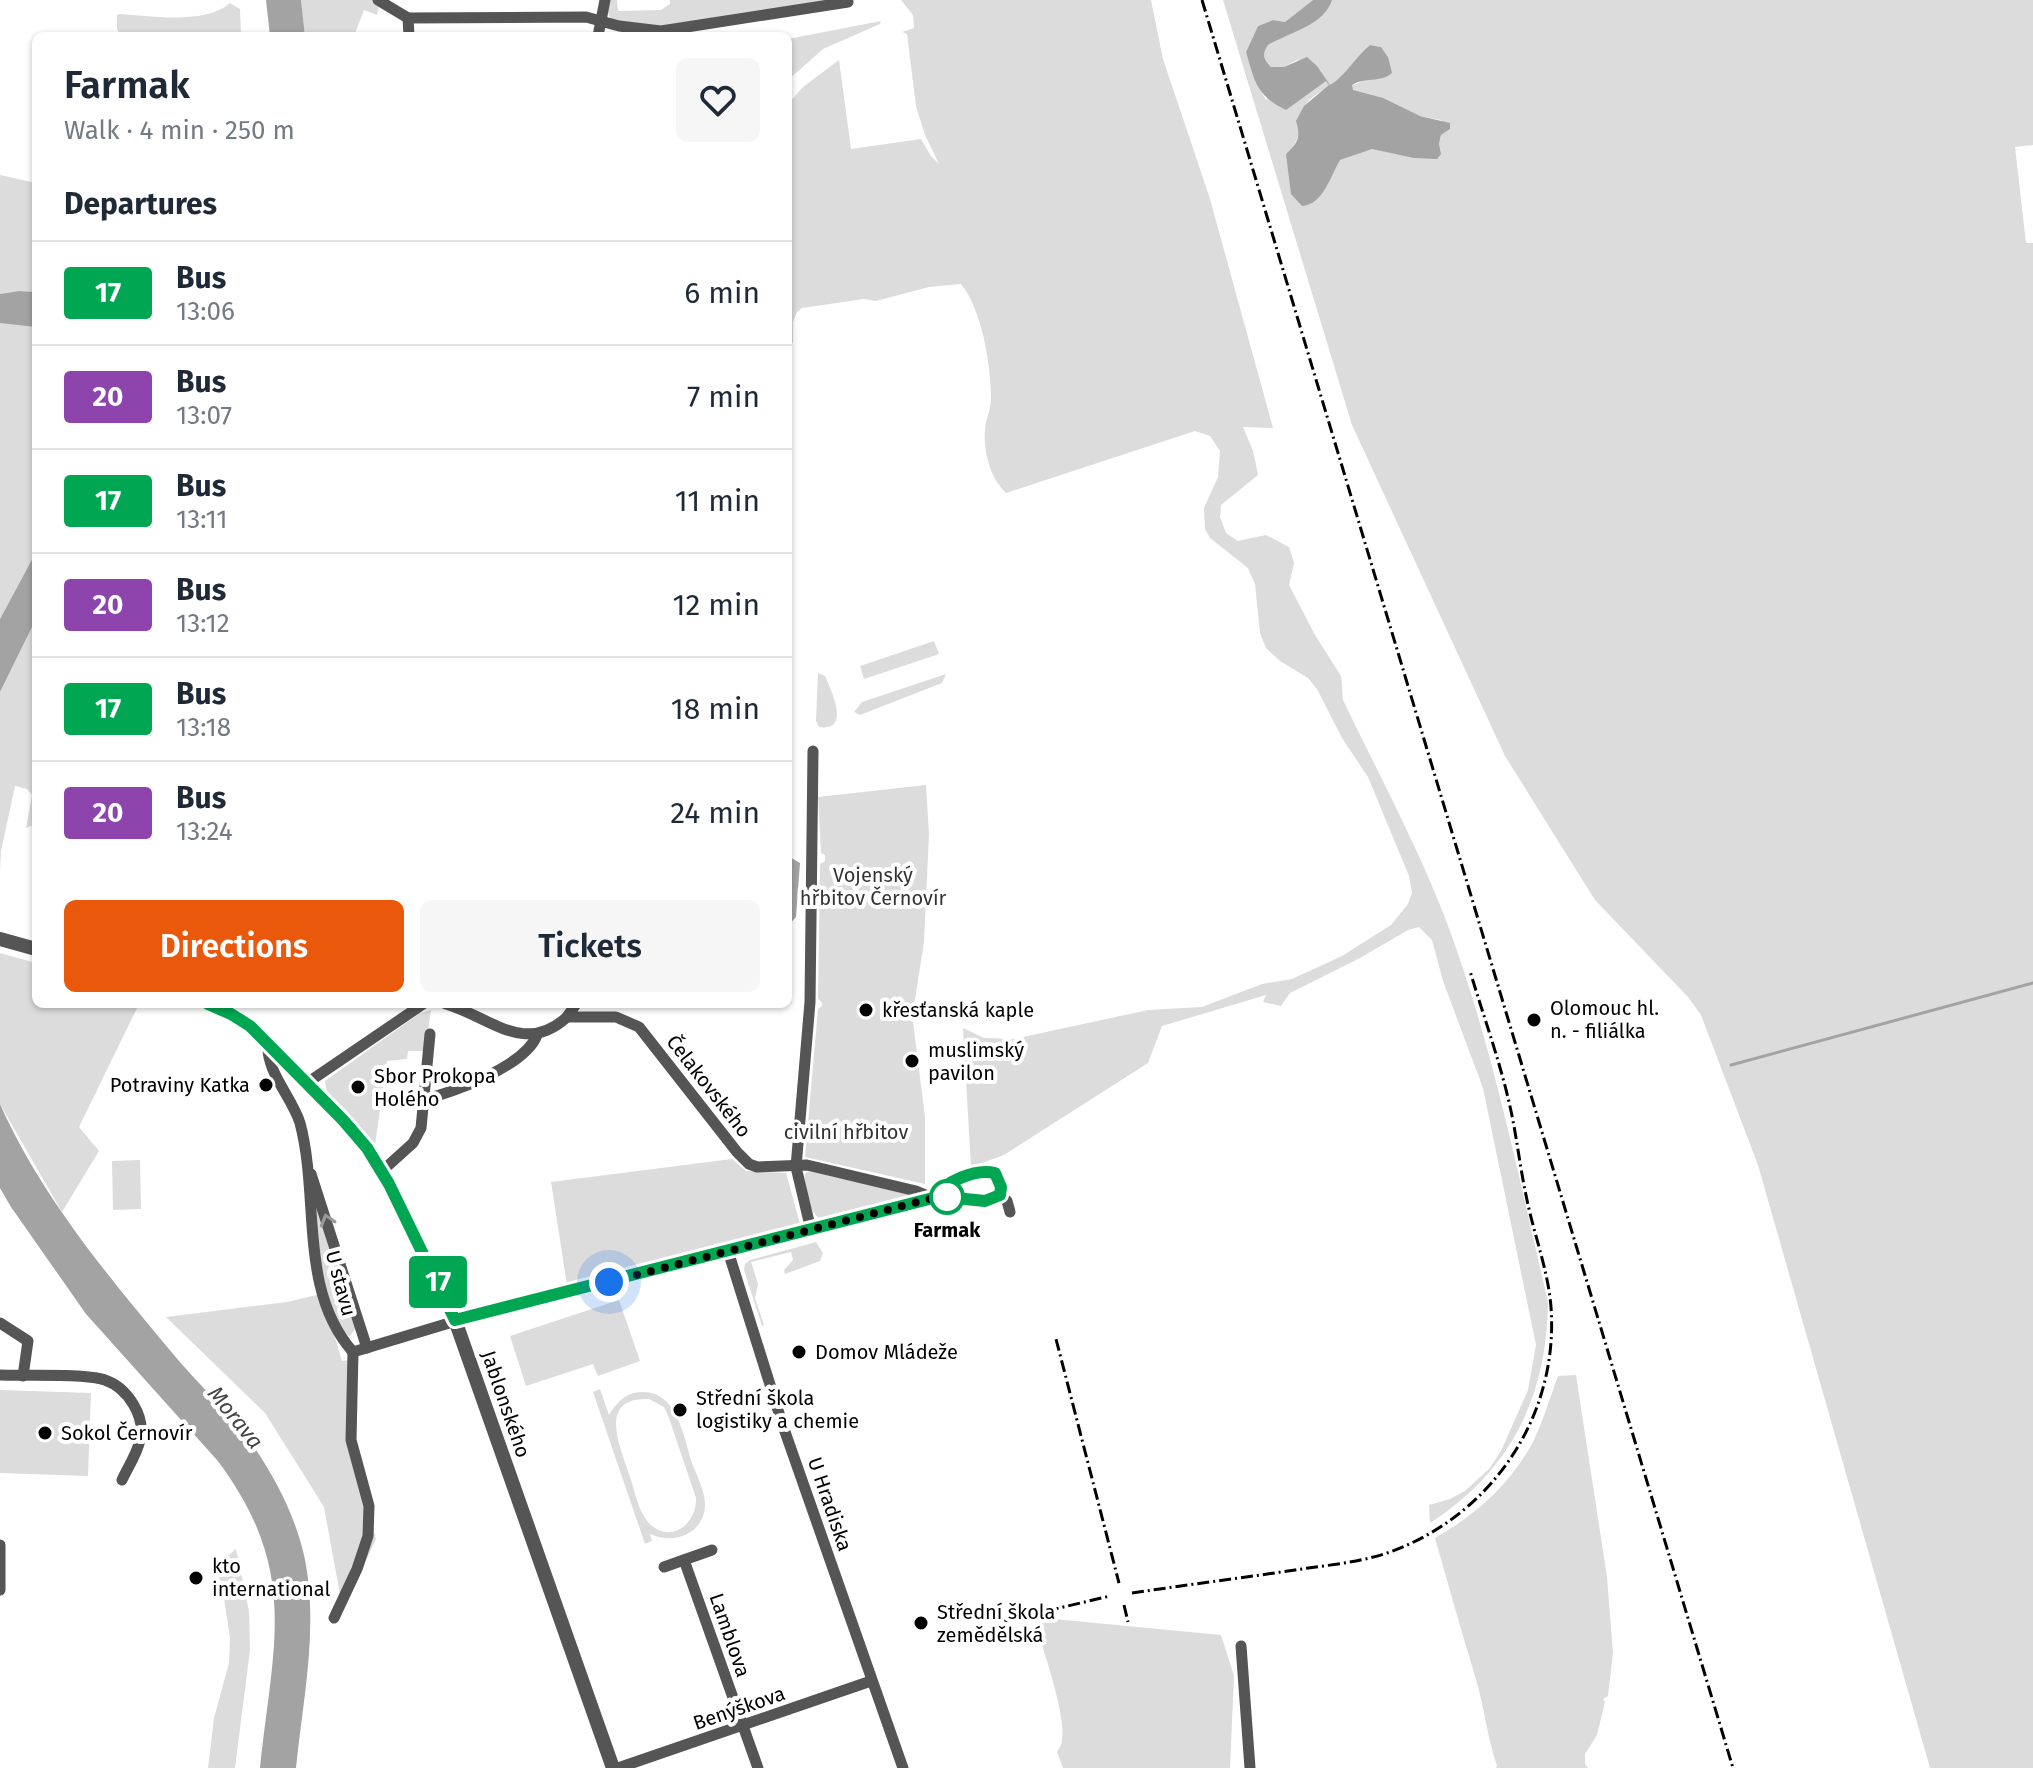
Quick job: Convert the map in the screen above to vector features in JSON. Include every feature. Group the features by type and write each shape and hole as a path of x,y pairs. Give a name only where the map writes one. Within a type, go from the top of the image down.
{"street":[{"path":"378,0 408,18 579,17 651,32"},
{"path":"599,32 605,0"},
{"path":"674,32 848,2"},
{"path":"408,18 409,32"},
{"path":"811,1230 796,1167 810,1002 813,751"},
{"path":"0,939 32,948"},
{"name":"Jablonského","path":"227,1008 268,1044 358,1136 382,1171 455,1320 616,1768"},
{"path":"307,1083 415,1008"},
{"path":"456,1008 513,1032 537,1035 555,1027 575,1008"},
{"path":"579,1008 582,1017"},
{"name":"Čelakovského","path":"567,1017 623,1018 639,1027 745,1161 757,1167 807,1165 916,1191 933,1198"},
{"path":"382,1171 393,1164 418,1136 430,1034"},
{"path":"424,1099 502,1069 532,1045 537,1035"},
{"name":"U stavu","path":"268,1044 270,1060 297,1115 308,1170 314,1256 336,1330 353,1352"},
{"name":"U stavu","path":"308,1170 317,1186 367,1348"},
{"path":"933,1198 940,1189 969,1175 986,1171 995,1173 1001,1187 1000,1195"},
{"path":"334,1618 357,1569 368,1536 369,1506 351,1440 353,1352 455,1320 933,1198 985,1201 1000,1195"},
{"path":"1000,1195 1007,1201 1010,1212"},
{"name":"U Hradiska","path":"728,1251 783,1426 903,1768"},
{"path":"0,1323 28,1341 23,1376"},
{"path":"0,1375 102,1379 119,1389 136,1407 141,1429 138,1448 122,1480"},
{"path":"0,1545 0,1590"},
{"path":"664,1567 712,1550"},
{"name":"Lamblova","path":"684,1560 758,1768"},
{"path":"1241,1646 1250,1768"},
{"name":"Benýškova","path":"616,1768 871,1681"}],"green space":[{"path":"301,0 375,0 379,7 377,15 364,10 356,32 305,32"},
{"path":"609,0 617,0 618,11 661,10 670,4 670,0 825,0 661,28 611,20"},
{"path":"901,0 1151,0 1163,59 1210,199 1273,428 1243,427 1258,475 1221,505 1220,517 1226,533 1238,541 1266,535 1289,547 1294,563 1289,585 1341,676 1343,700 1433,887 1461,962 1490,1058 1548,1302 1540,1370 1519,1429 1482,1480 1458,1503 1430,1523 1429,1505 1465,1491 1489,1469 1501,1451 1528,1390 1536,1345 1483,1088 1443,981 1432,940 1419,927 1290,993 1281,1006 1263,1002 1266,995 1162,1026 1148,1063 1004,1155 971,1167 963,1028 984,1038 1014,1039 1148,1010 1202,1007 1262,984 1292,979 1342,956 1391,925 1408,904 1412,893 1409,876 1368,777 1342,738 1317,689 1308,678 1280,661 1266,648 1260,633 1255,584 1248,568 1210,538 1205,529 1204,508 1218,477 1220,451 1210,436 1195,431 1006,493 992,472 985,446 991,398 987,354 975,308 961,284 929,287 876,301 864,299 802,308 793,322 792,343 792,99 803,87 839,60 851,149 921,139 939,164 916,106 907,34 902,32 914,28 913,15"},
{"path":"1223,0 1313,0 1285,22 1273,20 1258,26 1246,52 1266,100 1299,59 1284,67 1271,67 1264,56 1268,45 1314,22 1332,0 2033,0 2033,145 2015,147 2026,243 2033,243 2033,1768 1930,1768 1758,1165 1701,1015 1688,997 1595,900 1505,756 1352,425","holes":["1370,45 1381,47 1388,57 1370,79 1352,85 1352,90 1420,116 1441,120 1450,129 1441,135 1439,144 1387,152 1372,148 1340,160 1286,155 1299,134 1306,104 1341,78"]},
{"path":"230,3 240,9 241,32 119,32 117,29 117,15 120,14 192,17 219,10"},
{"path":"881,21 823,49 792,76 792,38"},
{"path":"0,175 32,182 32,292 0,294"},
{"path":"0,323 32,326 32,559 0,619"},
{"path":"32,627 32,795 27,789 15,786 1,851 0,873 0,692"},
{"path":"934,641 939,654 864,679 860,666"},
{"path":"818,673 825,676 837,709 837,717 829,727 819,727 816,721"},
{"path":"946,674 942,683 860,715 854,712 862,702"},
{"name":"Vojenský hřbitov Černovír","path":"926,785 929,834 924,942 913,1012 908,1015 908,1020 913,1022 925,1117 925,1184 805,1157 818,1009 822,1006 818,998 820,864 825,861 825,855 821,853 818,797"},
{"path":"32,795 32,826 26,828"},
{"path":"0,953 32,962 32,1008 137,1008 79,1127 99,1151 62,1212 0,1104"},
{"path":"431,1010 425,1051 408,1051 407,1059 387,1061 375,1145 327,1093 325,1081 420,1013"},
{"path":"732,1159 746,1171 786,1173 800,1224 567,1285 551,1182"},
{"path":"140,1160 141,1209 113,1210 112,1161"},
{"path":"809,1171 912,1195 819,1218 809,1204 806,1192 805,1174"},
{"path":"313,1195 356,1328 350,1336 344,1335 337,1326 316,1254"},
{"path":"816,1242 823,1253 820,1261 785,1274 784,1270 793,1260 791,1252 751,1262 758,1284 755,1298 762,1326 744,1270 745,1264 750,1260"},
{"path":"317,1295 323,1297 342,1361 350,1360 352,1443 376,1539 343,1611 324,1507 265,1413 166,1317 287,1302"},
{"path":"619,1300 640,1361 598,1376 593,1364 526,1386 510,1336"},
{"path":"1576,1375 1607,1577 1613,1653 1608,1696 1603,1699 1605,1702 1597,1735 1585,1754 1588,1768 1496,1768 1478,1687 1435,1538 1465,1519 1503,1484 1533,1442 1558,1376"},
{"path":"600,1389 609,1415 623,1399 637,1392 655,1394 672,1408 705,1500 703,1515 693,1530 669,1538 650,1534 652,1541 645,1544 593,1392","holes":["649,1399 664,1407 696,1498 688,1522 682,1528 667,1532 651,1525 643,1514 621,1450 616,1425 617,1414 633,1400"]},
{"name":"Sokol Černovír","path":"0,1390 91,1393 88,1476 0,1473"},
{"path":"236,1549 249,1611 250,1650 235,1768 208,1768 214,1718 229,1663 230,1638 222,1585 215,1567"},
{"path":"1033,1617 1221,1635 1234,1676 1230,1768 1063,1768 1057,1752 1062,1742 1061,1715"}],"shaded area":[{"path":"266,0 301,0 305,32 270,32"},
{"path":"1313,0 1332,0 1328,9 1314,22 1268,45 1264,56 1271,67 1284,67 1307,57 1330,85 1370,45 1381,47 1388,57 1392,73 1352,85 1353,90 1383,98 1420,116 1450,123 1450,129 1441,135 1441,154 1437,159 1414,158 1372,149 1340,160 1321,195 1302,206 1291,194 1286,154 1297,139 1296,121 1304,106 1329,85 1326,81 1286,110 1268,99 1258,87 1246,52 1258,26 1273,20 1285,22"},
{"path":"32,292 32,327 0,323 0,294"},
{"path":"32,559 32,627 0,692 0,619"},
{"path":"792,858 800,863 796,917 792,922"},
{"path":"0,1104 36,1173 80,1238 179,1361 240,1428 286,1502 303,1551 310,1605 308,1660 296,1768 260,1768 274,1645 271,1573 261,1537 243,1500 217,1460 86,1314 11,1207 0,1188"}],"waterway":[{"path":"1731,1065 2033,983"}],"railway":[{"path":"1202,0 1733,1768"},
{"path":"1132,1593 1342,1563 1390,1552 1427,1535 1459,1513 1488,1487 1512,1456 1530,1423 1544,1386 1551,1347 1551,1307 1507,1093 1470,971"},
{"path":"1056,1339 1119,1583"},
{"path":"1004,1621 1110,1596"},
{"path":"1124,1605 1128,1622"}],"bus line":[{"name":"17","path":"217,1008 250,1026 363,1142 389,1184 455,1320 933,1198 940,1189 969,1175 986,1171 995,1173 1001,1187 1000,1195 985,1201 945,1197"}],"place":[{"name":"křesťanská kaple","path":"866,1010"},
{"name":"Olomouc hl. n. - filiálka","path":"1534,1020"},
{"name":"muslimský pavilon","path":"912,1061"},
{"name":"Potraviny Katka","path":"266,1085"},
{"name":"Sbor Prokopa Holého","path":"358,1087"},
{"name":"Farmak","path":"947,1197"},
{"name":"Domov Mládeže","path":"799,1352"},
{"name":"Střední škola logistiky a chemie","path":"680,1410"},
{"name":"Sokol Černovír","path":"45,1433"},
{"name":"kto international","path":"196,1578"},
{"name":"Střední škola zemědělská","path":"921,1623"}],"route":[{"path":"609,1282 933,1198 947,1197"}],"park label":[{"name":"civilní hřbitov","path":"846,1132"}],"water label":[{"name":"Morava","path":"236,1417"}]}
